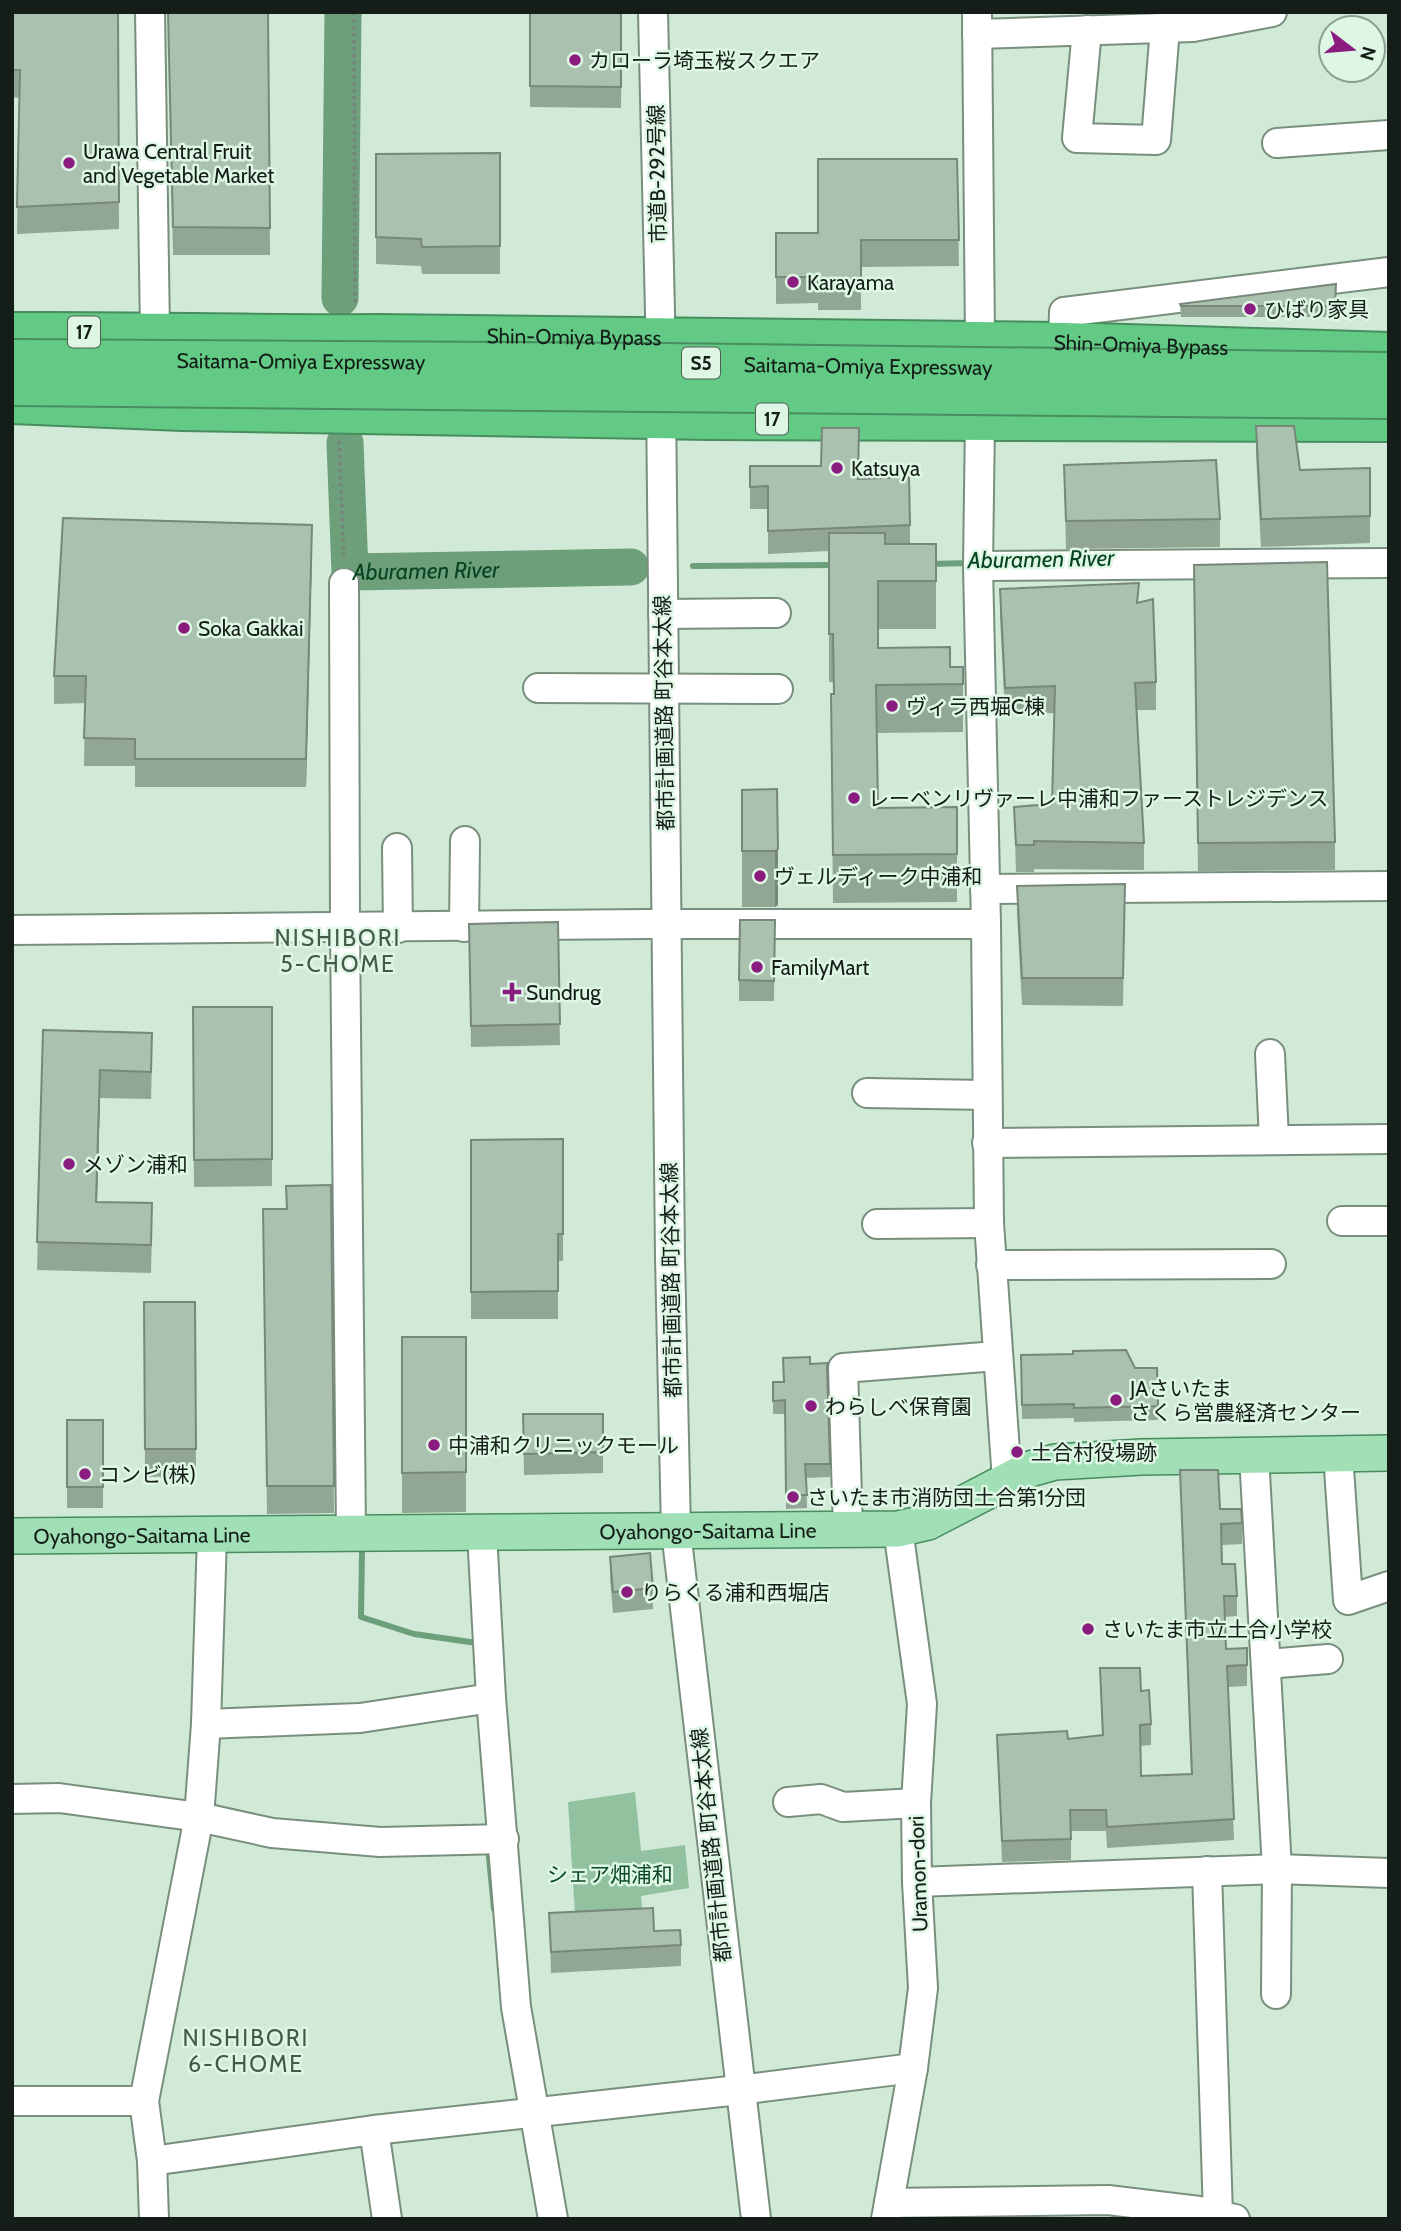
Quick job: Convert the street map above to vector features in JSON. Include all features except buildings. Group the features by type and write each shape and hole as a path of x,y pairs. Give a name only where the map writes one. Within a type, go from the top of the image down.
{"highway":[{"path":"155,331 155,410"},
{"name":"17","path":"12,332 379,334 509,371 586,378 661,376"},
{"name":"Shin-Omiya Bypass","path":"12,404 155,410 661,376 980,342 1389,352"},
{"name":"Saitama-Omiya Expressway","path":"12,359 663,363 1389,372"},
{"path":"661,376 727,372 832,409 880,418 1389,422"},
{"name":"Saitama-Omiya Expressway","path":"12,386 1389,399"}],"main road":[{"name":"Oyahongo-Saitama Line","path":"12,1536 898,1528 928,1522 1030,1469 1055,1462 1140,1457 1389,1453"}],"street":[{"path":"150,12 155,331"},
{"name":"市道B-292号線","path":"653,12 661,376"},
{"path":"980,342 977,23 1087,30 1193,27 1272,12"},
{"path":"1087,30 1077,138 1156,140 1166,28"},
{"path":"1277,143 1389,135"},
{"path":"1063,342 1064,312 1389,272"},
{"name":"都市計画道路 町谷本太線","path":"661,376 670,1257 676,1531 756,2219"},
{"path":"980,419 978,564 989,1223 1007,1480"},
{"path":"978,564 1389,563"},
{"path":"344,583 351,1532"},
{"path":"663,614 776,613"},
{"path":"538,688 778,689"},
{"path":"464,927 465,841"},
{"path":"397,848 398,928"},
{"path":"985,889 1389,886"},
{"path":"12,930 986,924"},
{"path":"1270,1054 1274,1140"},
{"path":"867,1093 987,1095"},
{"path":"987,1143 1389,1139"},
{"path":"1342,1221 1389,1221"},
{"path":"877,1224 989,1223"},
{"path":"991,1265 1271,1264"},
{"path":"848,1530 843,1368 997,1356"},
{"path":"1338,1454 1348,1600 1389,1586"},
{"path":"1254,1455 1277,1869 1276,1994"},
{"name":"Uramon-dori","path":"888,2211 913,2068 923,1988 916,1803 922,1704 898,1528"},
{"path":"482,1532 486,1698 495,1840 527,2113 553,2219"},
{"path":"154,2219 152,2161 144,2101 199,1817 206,1724 212,1536"},
{"path":"1266,1664 1328,1659"},
{"path":"206,1724 360,1718 486,1698"},
{"path":"12,1799 59,1798 199,1817 299,1836 380,1842 495,1840"},
{"path":"788,1802 821,1799 843,1807 916,1803"},
{"path":"917,1882 1277,1869 1389,1873"},
{"path":"888,2211 1108,2200 1213,2216 1207,1871"},
{"path":"152,2161 374,2130 913,2068"},
{"path":"12,2101 144,2101"},
{"path":"374,2130 387,2219"}],"path":[{"path":"345,305 354,305 356,300 354,12"},
{"path":"339,439 344,583"}],"green space":[{"name":"シェア畑浦和","path":"635,1792 641,1851 685,1845 689,1888 641,1896 642,1908 575,1915 568,1802"}],"waterway":[{"name":"Aburamen River","path":"340,298 343,12"},
{"name":"Aburamen River","path":"345,443 350,572 631,567"},
{"name":"Aburamen River","path":"929,564 970,563"},
{"name":"Aburamen River","path":"693,566 838,565"},
{"path":"358,572 358,580"},
{"path":"362,1550 361,1617 414,1634 477,1643 477,1647"},
{"path":"488,1847 494,1909"}],"place":[{"name":"カローラ埼玉桜スクエア","path":"575,60"},
{"name":"Urawa Central Fruit and Vegetable Market","path":"69,163"},
{"name":"Karayama","path":"793,282"},
{"name":"ひばり家具","path":"1250,309"},
{"name":"Katsuya","path":"837,468"},
{"name":"Soka Gakkai","path":"184,628"},
{"name":"ヴィラ西堀C棟","path":"892,706"},
{"name":"レーベンリヴァーレ中浦和ファーストレジデンス","path":"854,798"},
{"name":"ヴェルディーク中浦和","path":"760,876"},
{"name":"FamilyMart","path":"757,967"},
{"name":"Sundrug","path":"512,992"},
{"name":"メゾン浦和","path":"69,1164"},
{"name":"JAさいたま さくら営農経済センター","path":"1116,1400"},
{"name":"わらしべ保育園","path":"811,1406"},
{"name":"中浦和クリニックモール","path":"434,1445"},
{"name":"土合村役場跡","path":"1017,1452"},
{"name":"コンビ(株)","path":"85,1474"},
{"name":"さいたま市消防団土合第1分団","path":"793,1497"},
{"name":"りらくる浦和西堀店","path":"627,1592"},
{"name":"さいたま市立土合小学校","path":"1088,1629"}],"district":[{"name":"NISHIBORI 5-CHOME","path":"338,951"},
{"name":"NISHIBORI 6-CHOME","path":"246,2051"}]}
